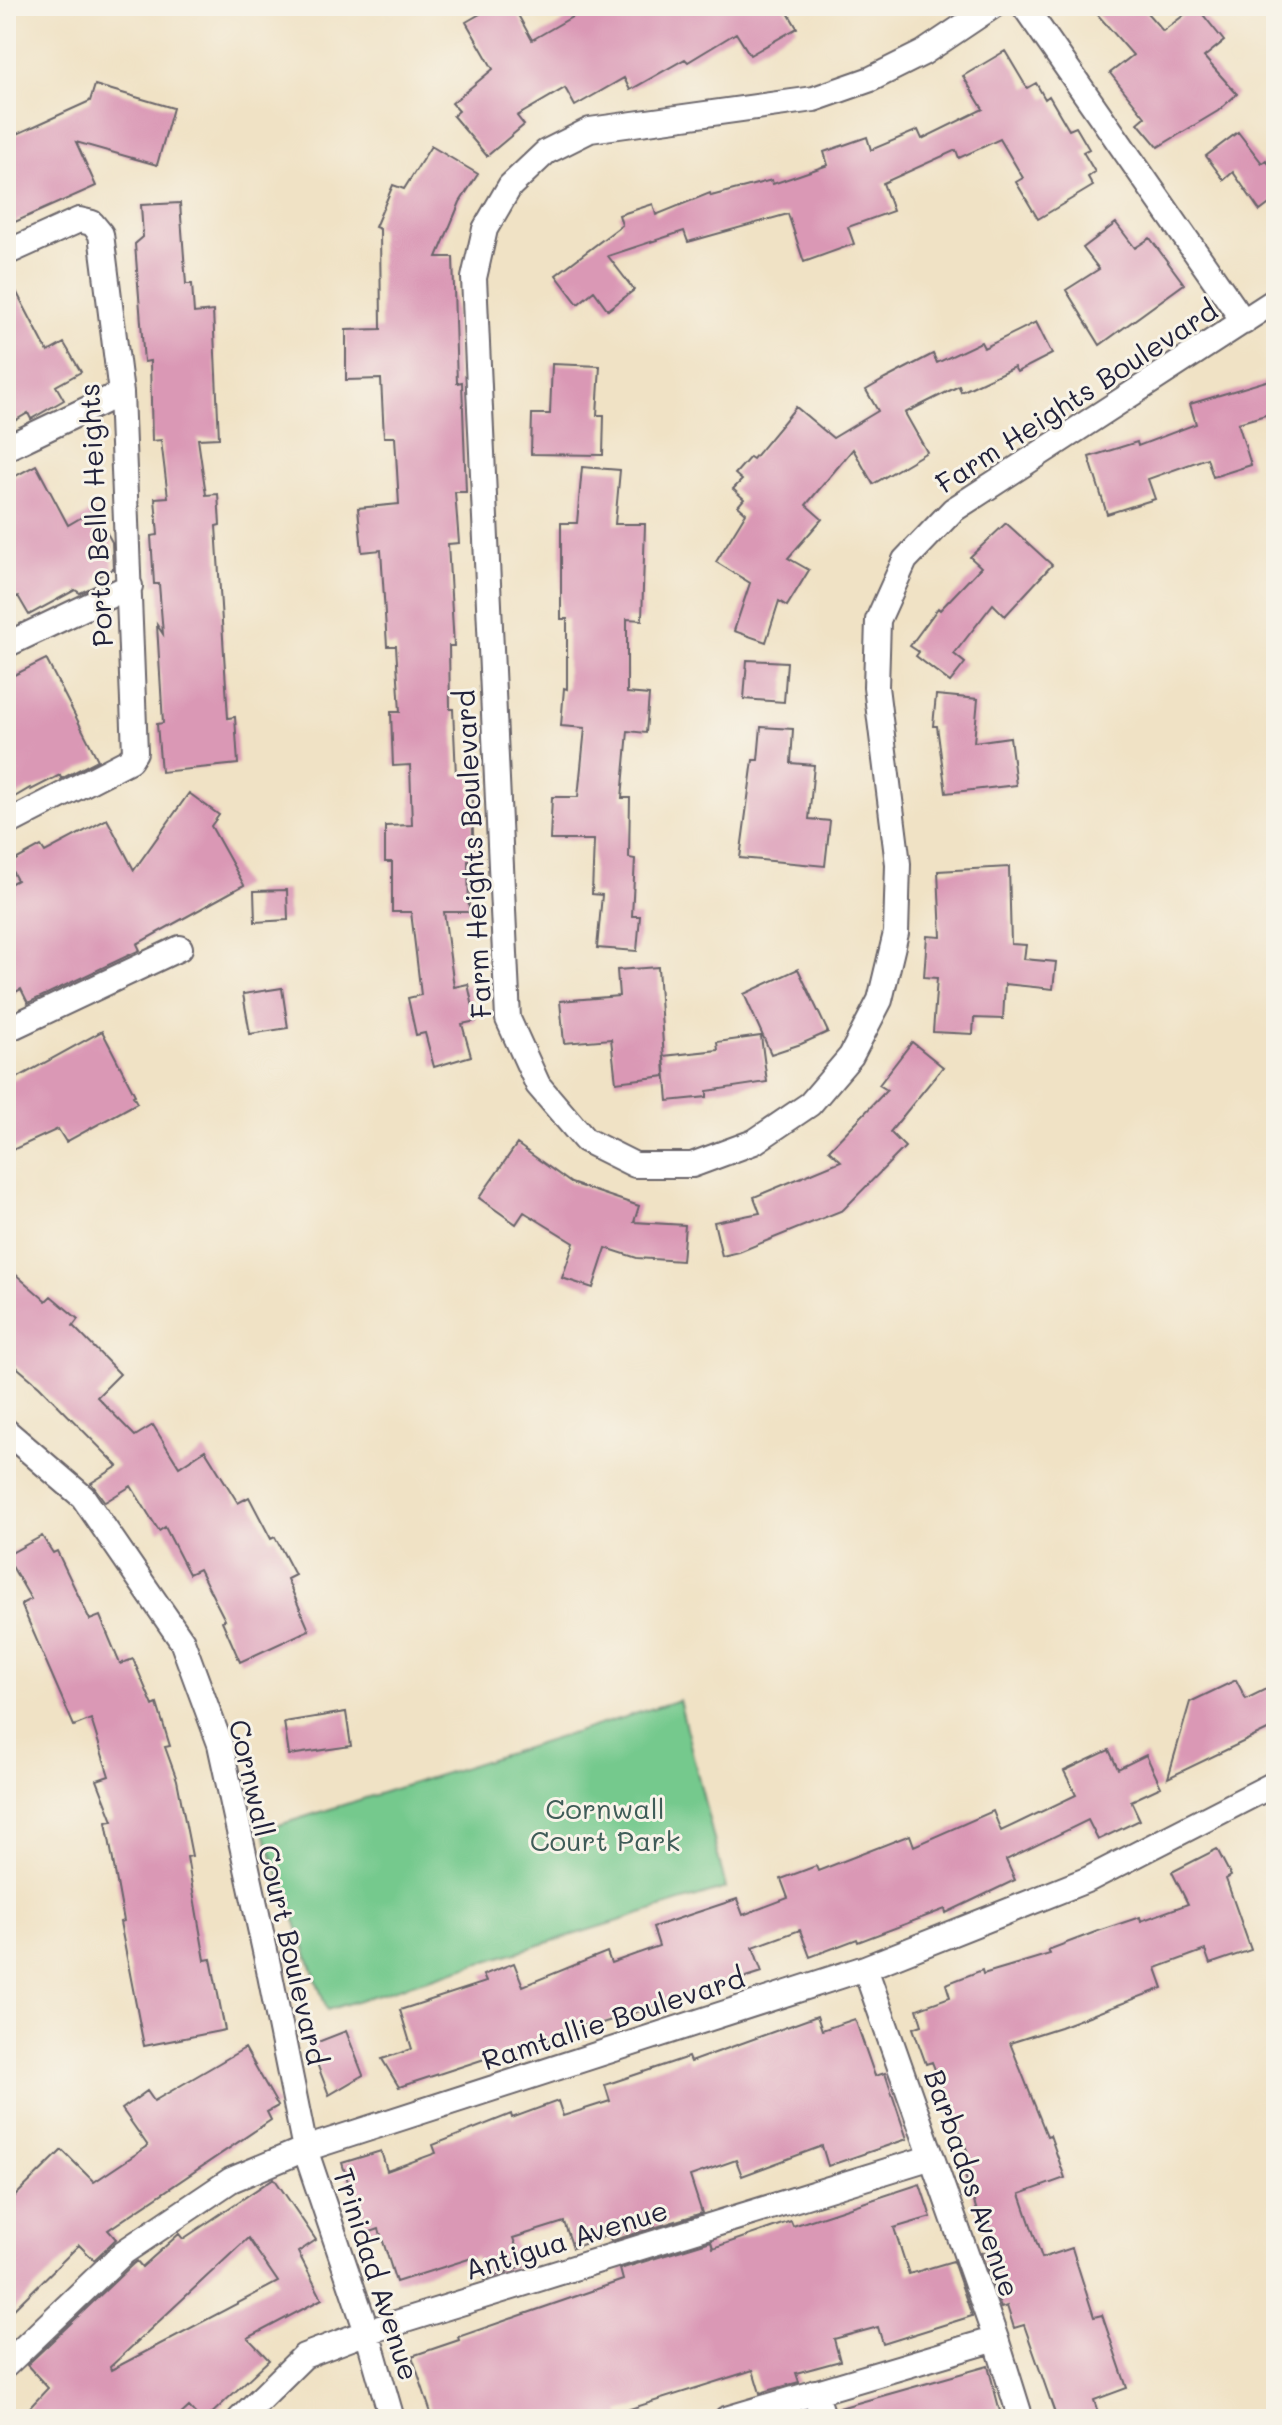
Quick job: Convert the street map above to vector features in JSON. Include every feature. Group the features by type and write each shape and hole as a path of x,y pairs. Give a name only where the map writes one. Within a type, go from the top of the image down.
{"street":[{"name":"Farm Heights Boulevard","path":"993,6 910,60 871,79 814,99 590,130 546,152 510,186 485,229 474,278 508,1019 538,1085 585,1140 635,1165 692,1165 754,1142 810,1104 851,1056 880,1000 896,933 898,864 876,687 878,620 905,560 953,510 1276,300"},
{"path":"1024,6 1244,322"},
{"name":"Porto Bello Heights","path":"6,253 79,220 92,223 101,234 121,393 135,752 130,760 6,824"},
{"path":"6,448 121,393"},
{"path":"6,645 130,586"},
{"path":"6,1030 180,948"},
{"name":"Cornwall Court Boulevard","path":"6,1431 83,1497 182,1641 220,1744 305,2149"},
{"name":"Ramtallie Boulevard","path":"6,2365 124,2252 231,2180 305,2149 865,1968 1089,1879 1276,1783"},
{"name":"Barbados Avenue","path":"865,1968 996,2339 1021,2419"},
{"name":"Trinidad Avenue","path":"305,2149 367,2332 392,2419"},
{"name":"Antigua Avenue","path":"240,2419 304,2356 367,2332 932,2157"},
{"path":"726,2419 996,2339"},
{"path":"815,2392 824,2419"}],"green space":[{"name":"Cornwall Court Park","path":"679,1700 726,1888 327,2010 263,1830"}],"building":[{"path":"494,6 513,6 532,40 591,6 784,6 797,28 750,55 736,33 688,62 685,59 630,90 624,78 575,106 565,88 517,116 524,125 487,156 453,116 459,111 452,103 493,69 466,22"},
{"path":"1090,6 1141,6 1163,31 1196,6 1224,41 1204,57 1237,94 1218,111 1158,147 1138,123 1145,117 1110,73 1133,55"},
{"path":"1005,51 1027,88 1036,83 1045,99 1049,96 1069,130 1076,127 1089,149 1083,152 1095,172 1088,177 1093,186 1038,219 1016,182 1023,178 1000,139 959,158 956,150 883,183 893,211 848,227 854,244 804,262 788,214 688,242 684,231 608,256 634,290 608,310 594,291 578,304 556,275 622,225 619,215 653,204 656,215 710,193 711,196 772,180 773,184 828,165 824,152 867,137 871,150 918,130 922,139 983,109 963,76"},
{"path":"95,85 173,108 157,165 76,142 96,186 6,226 6,139 90,101"},
{"path":"1238,132 1262,163 1266,160 1276,174 1276,199 1260,211 1233,172 1224,180 1206,156"},
{"path":"431,146 478,174 460,202 437,257 453,257 457,383 462,382 466,492 455,492 459,543 448,544 454,646 449,646 450,709 453,709 456,775 471,775 474,861 468,861 469,912 444,912 454,987 468,984 476,1021 462,1024 471,1056 434,1067 425,1033 416,1035 408,998 421,995 411,912 392,912 392,862 385,862 385,826 412,825 410,765 393,766 391,712 400,712 396,646 387,646 381,550 362,552 358,508 399,504 395,437 384,437 381,379 346,380 346,330 381,329 380,229 375,227 393,185 404,189"},
{"path":"180,203 186,284 192,284 194,313 213,311 219,438 198,439 206,495 218,494 220,525 216,526 228,718 235,717 238,764 161,772 157,724 163,723 157,625 163,634 159,584 154,584 151,536 158,535 155,498 168,497 161,440 152,441 150,361 144,362 135,244 143,237 141,205"},
{"path":"1116,223 1135,248 1150,238 1184,284 1100,345 1066,290 1099,269 1083,248"},
{"path":"6,272 48,352 64,343 81,372 56,386 64,400 31,419 28,413 6,426"},
{"path":"1036,322 1052,354 1017,372 1014,367 961,392 959,386 905,413 927,452 873,484 853,449 806,505 822,519 788,558 809,570 787,606 779,601 766,642 734,631 750,583 716,562 746,513 738,506 744,499 733,489 742,480 735,474 750,457 753,459 796,407 833,438 878,411 866,390 885,379 933,354 937,363 981,342 984,348"},
{"path":"552,364 600,366 597,415 604,415 603,455 531,454 532,414 550,414"},
{"path":"1276,378 1276,412 1238,423 1251,465 1213,477 1207,458 1148,479 1155,499 1107,514 1089,457 1137,442 1138,446 1196,424 1190,404"},
{"path":"36,465 68,525 94,510 112,542 113,569 97,577 97,585 80,593 75,590 29,615 18,596 6,603 6,481"},
{"path":"582,467 620,470 615,524 645,524 642,620 627,619 627,693 649,695 646,733 628,731 622,798 630,798 629,858 635,859 632,916 640,916 637,951 597,948 602,895 592,894 594,840 550,840 552,797 578,797 585,728 561,726 564,688 567,689 567,619 561,619 561,523 577,523"},
{"path":"1006,523 1052,565 1005,616 993,604 954,654 965,663 950,682 916,656 919,652 910,646 938,608 940,610 981,567 970,557"},
{"path":"46,659 98,760 61,779 60,775 30,788 6,802 6,679"},
{"path":"747,660 787,662 784,702 744,699"},
{"path":"936,695 978,699 974,742 1010,737 1016,785 946,793 937,726 933,726"},
{"path":"761,727 793,729 791,763 814,765 809,819 830,821 825,866 740,858 753,760 758,760"},
{"path":"189,793 219,815 211,826 244,885 137,944 140,950 28,1003 21,989 6,997 6,886 17,880 8,864 41,846 45,852 107,819 134,870"},
{"path":"1009,867 1011,944 1026,945 1024,959 1056,962 1053,989 1005,984 1003,1019 974,1018 973,1034 933,1032 937,978 924,977 927,936 941,937 938,871"},
{"path":"287,890 288,920 255,922 254,891"},
{"path":"658,967 665,1076 616,1082 611,1039 564,1043 560,1001 619,996 617,970"},
{"path":"798,969 828,1032 771,1054 744,994"},
{"path":"282,988 288,1028 250,1034 243,994"},
{"path":"102,1031 137,1103 66,1142 58,1129 6,1153 6,1084"},
{"path":"761,1036 767,1082 707,1091 707,1097 668,1101 664,1056 718,1050 717,1042"},
{"path":"912,1042 943,1067 890,1132 905,1147 843,1210 722,1256 714,1222 760,1213 754,1197 841,1161 829,1150 887,1090 879,1085"},
{"path":"517,1144 571,1183 639,1206 634,1222 685,1225 682,1261 637,1258 606,1248 593,1288 562,1278 574,1243 524,1212 516,1224 479,1198"},
{"path":"6,1266 46,1301 51,1296 78,1319 73,1326 120,1374 97,1397 135,1436 153,1425 179,1467 205,1450 238,1503 249,1497 295,1575 287,1579 309,1630 240,1662 222,1621 225,1620 199,1569 189,1574 165,1527 159,1531 131,1486 105,1502 91,1483 118,1466 39,1386 6,1358"},
{"path":"42,1536 53,1553 57,1551 90,1620 100,1616 120,1664 133,1659 153,1706 157,1704 170,1746 165,1747 177,1780 192,1856 187,1857 205,1960 211,1959 225,2030 144,2046 120,1922 124,1921 106,1822 113,1821 97,1780 109,1776 91,1719 74,1726 21,1604 31,1599 6,1556"},
{"path":"1236,1680 1246,1699 1276,1684 1276,1726 1168,1778 1190,1702"},
{"path":"346,1712 351,1746 289,1755 284,1722"},
{"path":"1109,1750 1118,1769 1146,1755 1161,1787 1131,1801 1140,1820 1098,1840 1088,1820 1006,1860 1015,1880 946,1913 945,1909 810,1957 800,1930 753,1947 762,1972 593,2026 592,2022 514,2053 512,2050 399,2087 382,2059 412,2049 400,2010 486,1982 483,1975 514,1963 523,1986 607,1952 611,1963 659,1946 653,1927 737,1899 743,1915 788,1898 781,1879 816,1866 818,1871 910,1835 914,1846 993,1811 1001,1831 1076,1795 1064,1771"},
{"path":"1217,1849 1231,1876 1226,1879 1251,1950 1210,1964 1205,1950 1156,1968 1163,1988 1010,2043 1065,2178 1020,2194 1042,2258 1072,2248 1094,2317 1102,2315 1127,2388 1094,2400 1100,2419 1057,2419 1024,2325 1014,2328 1007,2306 1001,2308 981,2253 988,2251 989,2246 962,2167 972,2163 932,2062 926,2064 913,2028 922,2025 917,2009 950,1997 946,1984 982,1970 983,1974 1050,1954 1048,1950 1098,1931 1140,1917 1141,1921 1188,1904 1172,1872"},
{"path":"817,2016 822,2030 855,2019 875,2076 885,2073 907,2139 828,2166 822,2146 742,2176 736,2160 690,2176 702,2213 611,2241 609,2235 573,2248 564,2222 513,2238 523,2266 484,2280 475,2257 396,2282 379,2229 365,2234 342,2163 381,2151 387,2171 436,2153 433,2145 511,2114 512,2118 558,2101 563,2116 610,2101 605,2085 688,2057 690,2062"},
{"path":"346,2031 363,2075 329,2095 310,2045"},
{"path":"245,2048 278,2106 267,2112 271,2120 108,2230 116,2239 94,2260 79,2245 6,2317 6,2205 62,2150 94,2182 148,2146 122,2109 147,2091 154,2101"},
{"path":"274,2178 316,2240 298,2252 322,2299 248,2338 269,2360 206,2419 200,2419 189,2407 176,2419 19,2419 48,2388 27,2365 133,2264 137,2261 142,2267 179,2234 183,2239","holes":["248,2238 278,2282 111,2370 110,2367"]},
{"path":"920,2184 931,2217 894,2228 909,2274 953,2261 972,2316 883,2344 878,2327 834,2339 840,2361 796,2373 799,2382 760,2393 753,2370 620,2412 623,2419 433,2419 412,2356 623,2280 620,2269 711,2241 713,2248 791,2221 793,2226"},
{"path":"988,2366 1002,2419 839,2419 836,2409"}]}
